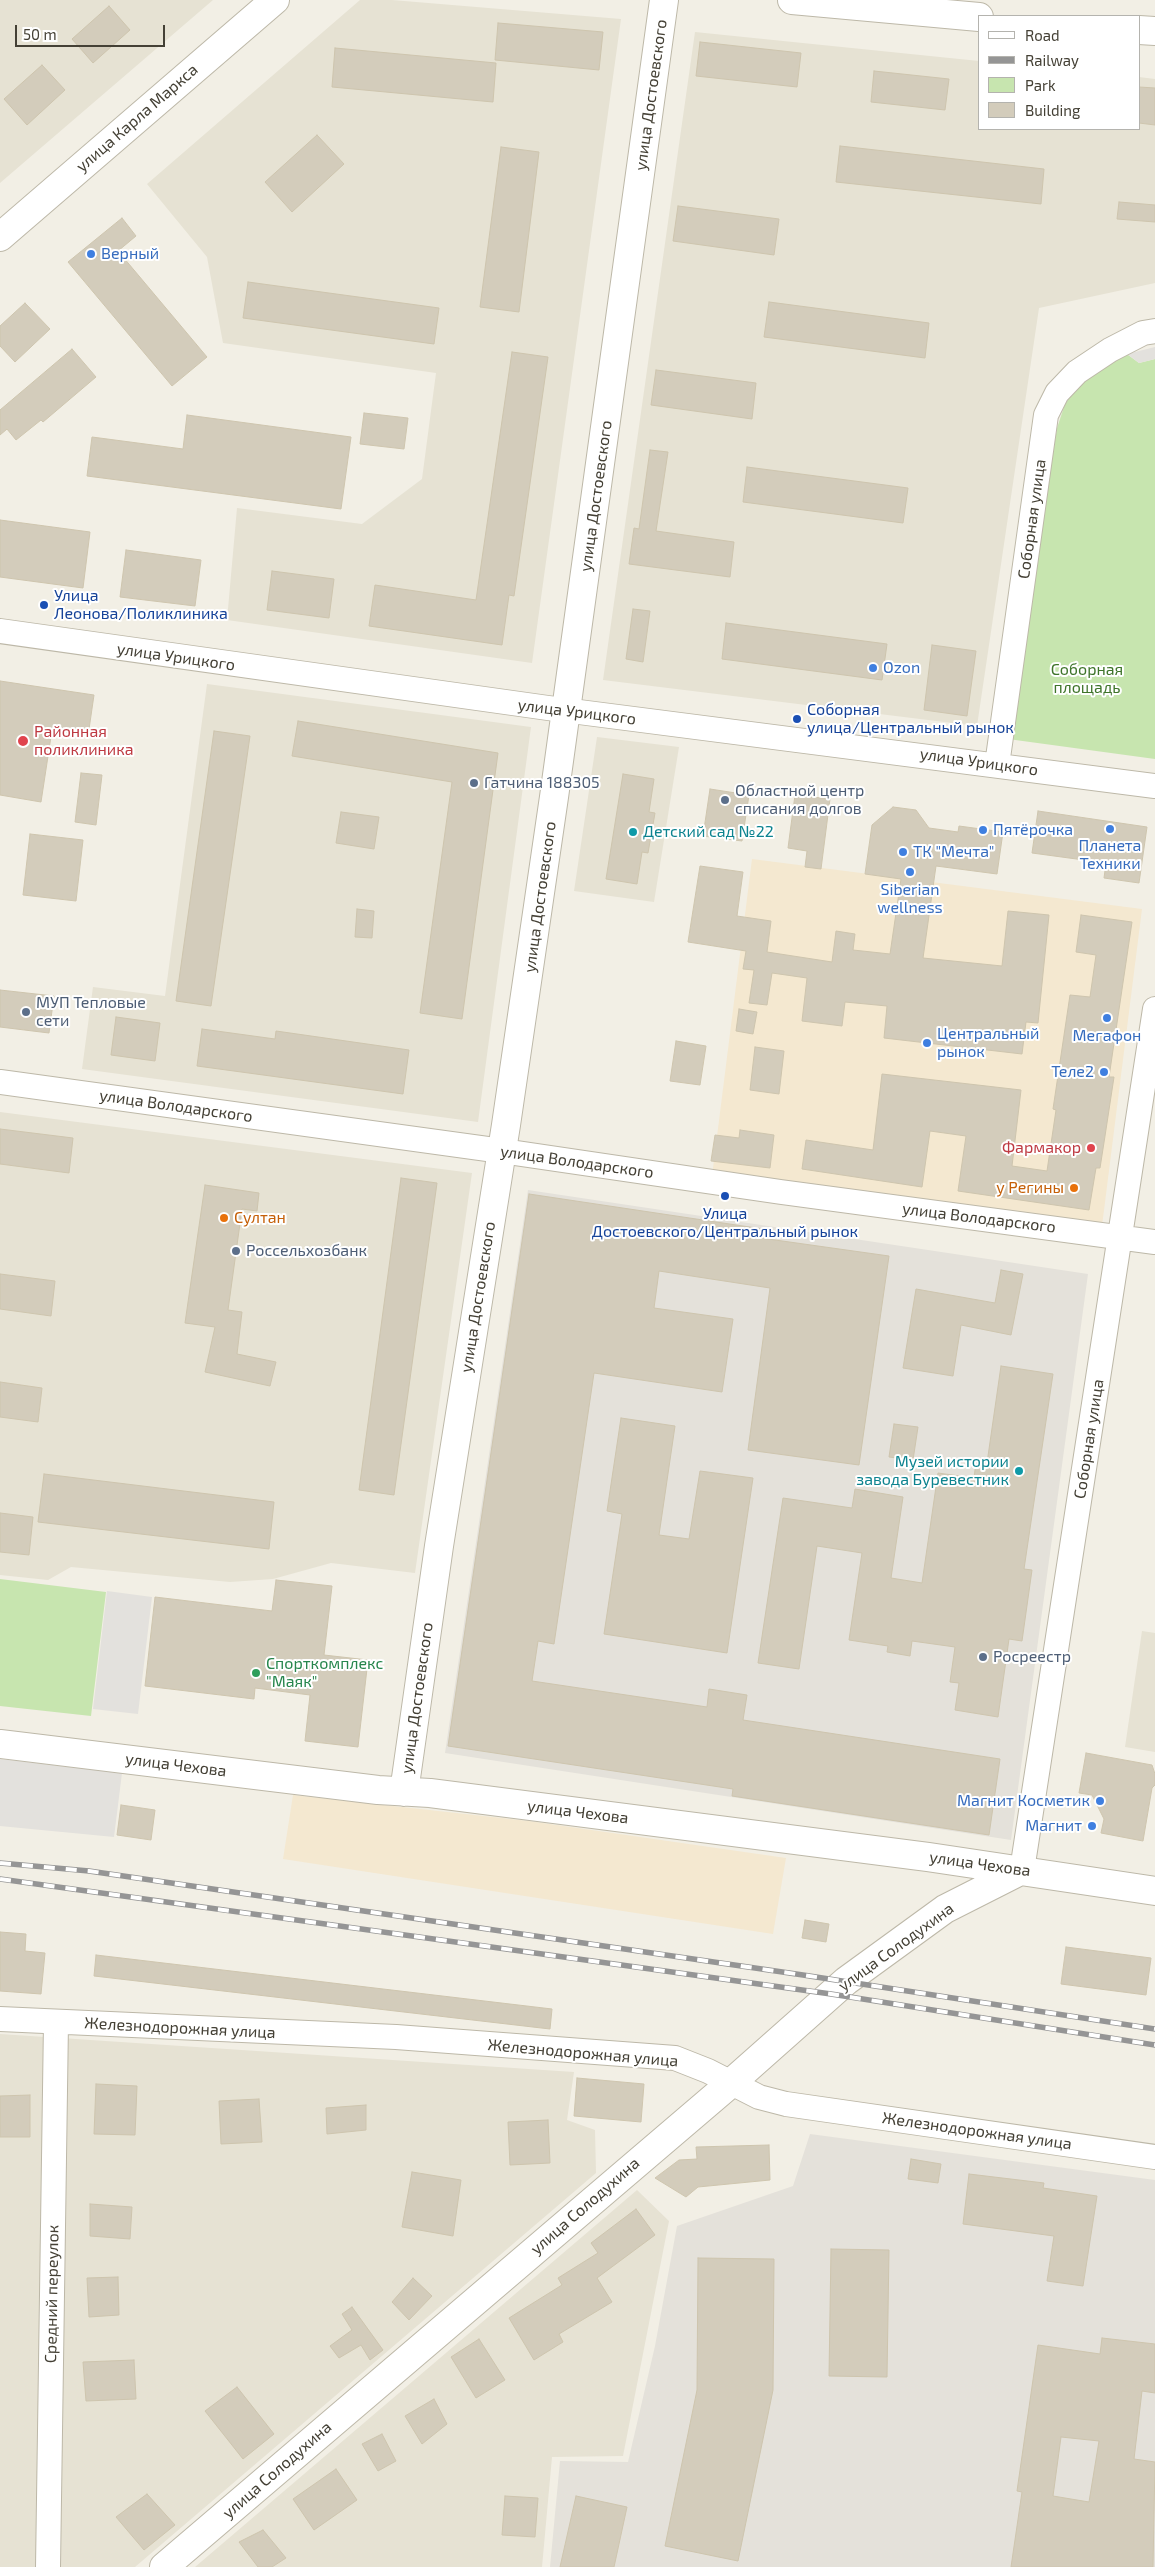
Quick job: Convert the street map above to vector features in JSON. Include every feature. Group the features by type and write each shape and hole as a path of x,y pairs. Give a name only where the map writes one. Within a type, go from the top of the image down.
{"street":[{"name":"улица Карла Маркса","path":"0,236 274,0"},
{"name":"улица Достоевского","path":"404,1792 439,1546 502,1151 566,710 664,0"},
{"path":"792,0 978,17"},
{"path":"1140,30 1155,32"},
{"name":"Соборная улица","path":"997,765 1046,415 1057,393 1077,372 1110,350 1143,333 1155,331"},
{"name":"улица Урицкого","path":"0,631 566,710 1155,786"},
{"name":"Соборная улица","path":"1022,1870 1155,1009"},
{"name":"улица Володарского","path":"0,1082 502,1151 781,1192 1155,1242"},
{"name":"улица Чехова","path":"0,1744 404,1792 430,1793 947,1859 1155,1891"},
{"path":"945,1909 955,1895 957,1883 954,1871 947,1859"},
{"name":"улица Солодухина","path":"164,2567 731,2083 846,1981 945,1909 1022,1870"},
{"name":"Железнодорожная улица","path":"0,2019 396,2037 675,2058 708,2070 759,2097 786,2104 1155,2157"},
{"name":"Средний переулок","path":"48,2567 56,2022"}],"shaded area":[{"path":"0,0 213,0 0,183"},
{"path":"360,0 392,0 621,19 532,663 227,620 237,508 362,524 422,479 436,373 223,343 207,257 147,184"},
{"path":"695,32 978,61 978,130 1140,130 1140,77 1155,79 1155,283 1039,308 977,726 603,680"},
{"path":"1155,347 1155,359 1139,363 1127,354"},
{"path":"207,684 531,727 478,1122 82,1069 93,987 165,996"},
{"path":"597,737 679,747 654,902 574,891"},
{"name":"Центральный рынок","path":"752,859 1142,909 1102,1226 712,1176"},
{"path":"0,1112 472,1173 415,1573 331,1563 273,1579 230,1582 71,1567 48,1580 0,1575"},
{"path":"528,1190 1088,1274 1011,1840 445,1753"},
{"path":"107,1591 152,1597 138,1714 93,1709"},
{"path":"1142,1631 1155,1633 1155,1752 1125,1747"},
{"path":"0,1759 122,1773 114,1837 0,1826"},
{"path":"293,1795 529,1821 786,1858 773,1934 283,1859"},
{"path":"0,2034 574,2072 567,2120 595,2130 596,2173 135,2567 0,2567"},
{"path":"810,2134 1155,2180 1155,2567 550,2567 560,2461 628,2462 655,2346 677,2226 793,2186"},
{"path":"637,2190 669,2221 623,2456 552,2457 542,2567 195,2567"}],"green space":[{"name":"Соборная площадь","path":"1127,354 1139,363 1155,359 1155,759 1008,739 1057,428 1065,404 1077,387 1092,374"},
{"path":"0,1579 106,1592 91,1716 0,1706"}],"building":[{"path":"109,6 130,30 93,63 72,39"},
{"path":"498,23 603,32 599,70 495,60"},
{"path":"700,42 801,53 797,87 696,76"},
{"path":"335,48 496,63 493,102 332,87"},
{"path":"42,65 65,90 27,125 4,99"},
{"path":"874,71 949,79 945,110 871,102"},
{"path":"1140,87 1155,88 1155,125 1140,123"},
{"path":"317,135 344,164 292,212 265,182"},
{"path":"840,146 1044,169 1041,204 836,182"},
{"path":"501,147 539,152 519,312 480,307"},
{"path":"1119,202 1155,205 1155,222 1117,219"},
{"path":"678,206 779,219 774,255 673,241"},
{"path":"122,218 136,236 118,251 207,357 172,386 68,262"},
{"path":"248,282 439,308 434,344 243,318"},
{"path":"769,302 929,323 925,358 764,337"},
{"path":"25,303 50,329 15,362 0,346 0,326"},
{"path":"72,349 96,377 43,422 41,420 16,440 7,429 0,435 0,410"},
{"path":"512,352 548,357 514,596 509,595 502,645 369,626 375,585 476,600"},
{"path":"656,370 756,383 752,419 651,405"},
{"path":"364,413 408,418 404,449 360,444"},
{"path":"187,415 351,437 341,509 87,476 92,437 183,449"},
{"path":"650,450 668,452 656,531 734,542 730,577 629,564 634,528 639,529"},
{"path":"747,467 908,488 903,523 743,502"},
{"path":"0,520 90,532 83,588 0,577"},
{"path":"126,550 201,560 195,606 120,597"},
{"path":"272,571 334,579 329,618 267,610"},
{"path":"633,609 650,611 643,662 626,659"},
{"path":"726,623 887,644 882,680 722,659"},
{"path":"932,645 976,651 967,716 924,710"},
{"name":"Районная поликлиника","path":"0,681 94,695 88,736 52,730 41,802 0,795"},
{"path":"298,721 498,753 462,1019 420,1013 452,782 292,756"},
{"path":"214,731 250,736 211,1006 176,1001"},
{"path":"81,773 102,775 96,825 75,822"},
{"name":"Детский сад №22","path":"623,774 654,779 649,812 655,813 648,853 642,852 637,884 606,879"},
{"path":"710,789 749,795 742,841 703,836"},
{"path":"795,795 830,799 821,869 805,867 807,851 788,848"},
{"path":"893,807 916,810 929,828 958,832 959,826 1003,832 997,874 936,866 923,958 1002,966 1008,911 1049,915 1038,1023 1026,1022 1022,1054 884,1038 887,1006 845,1002 842,1026 802,1021 807,978 772,973 767,1005 749,1003 754,970 743,969 746,951 688,942 700,866 743,872 737,916 771,921 767,952 832,962 836,931 855,934 853,950 890,954 901,879 865,874 872,825"},
{"path":"1038,811 1147,827 1139,883 1104,878 1106,863 1032,853"},
{"path":"341,812 379,817 374,849 336,843"},
{"path":"30,834 83,840 76,901 23,895"},
{"path":"357,909 374,911 372,938 355,937"},
{"path":"1081,915 1132,922 1109,1077 1114,1077 1100,1168 1096,1168 1089,1210 958,1191 966,1136 930,1131 922,1187 802,1169 806,1140 873,1150 882,1074 1021,1090 1012,1166 1047,1171 1056,1110 1053,1109 1070,995 1090,997 1096,955 1076,952"},
{"name":"МУП Тепловые сети","path":"0,990 54,996 49,1033 0,1027"},
{"path":"739,1009 757,1012 753,1034 736,1031"},
{"path":"116,1017 160,1023 155,1061 111,1055"},
{"path":"202,1029 275,1039 276,1031 409,1050 403,1094 197,1066"},
{"path":"676,1041 706,1046 700,1085 670,1081"},
{"path":"755,1047 784,1051 779,1094 750,1090"},
{"path":"0,1129 73,1138 69,1173 0,1164"},
{"path":"740,1130 774,1135 770,1168 711,1161 715,1135 739,1138"},
{"path":"401,1178 437,1183 394,1495 359,1490"},
{"path":"205,1185 259,1193 257,1211 242,1209 228,1310 242,1312 237,1354 276,1362 270,1386 205,1372 215,1327 185,1323"},
{"path":"529,1194 763,1229 761,1238 889,1256 859,1465 748,1450 770,1288 659,1271 654,1308 733,1319 722,1392 594,1373 554,1644 538,1641 532,1681 707,1707 709,1689 747,1695 743,1720 1000,1759 989,1835 732,1796 733,1789 448,1746"},
{"path":"1001,1270 1023,1274 1011,1335 961,1325 953,1376 903,1368 916,1289 995,1303"},
{"path":"0,1274 55,1281 51,1316 0,1309"},
{"path":"1001,1366 1053,1374 1024,1569 1032,1570 1022,1641 1009,1639 998,1717 955,1710 959,1683 950,1682 955,1647 912,1641 910,1656 887,1652 888,1646 849,1640 862,1553 817,1546 799,1669 758,1663 783,1498 852,1508 855,1489 903,1497 891,1578 922,1583 938,1473 974,1478 976,1462 987,1463"},
{"path":"0,1382 42,1388 38,1422 0,1417"},
{"path":"621,1418 675,1426 659,1535 689,1539 700,1471 753,1478 727,1653 604,1634 622,1514 607,1511"},
{"path":"894,1424 918,1427 913,1460 889,1457"},
{"path":"44,1474 274,1502 269,1549 38,1522"},
{"path":"0,1513 33,1517 29,1555 0,1552"},
{"name":"Спорткомплекс \"Маяк\"","path":"276,1580 332,1586 324,1655 368,1660 358,1747 305,1741 310,1695 255,1688 254,1699 145,1686 155,1597 272,1611"},
{"path":"1086,1753 1152,1765 1155,1774 1155,1785 1152,1788 1143,1841 1101,1833 1104,1819 1092,1795 1079,1793"},
{"path":"121,1805 155,1810 151,1840 117,1835"},
{"path":"805,1920 829,1924 826,1942 802,1938"},
{"path":"0,1932 26,1934 25,1951 45,1953 41,1994 0,1991"},
{"path":"1066,1947 1151,1958 1146,1995 1061,1984"},
{"path":"96,1955 552,2009 550,2029 94,1976"},
{"path":"577,2078 644,2084 641,2122 574,2116"},
{"path":"96,2084 137,2086 135,2135 94,2134"},
{"path":"30,2095 30,2137 0,2137 0,2096"},
{"path":"259,2099 262,2142 221,2144 219,2101"},
{"path":"366,2105 366,2130 327,2134 326,2108"},
{"path":"548,2120 550,2163 510,2165 508,2122"},
{"path":"769,2145 770,2180 698,2187 686,2197 655,2178 679,2160 697,2159 696,2147"},
{"path":"911,2159 941,2164 938,2183 908,2179"},
{"path":"412,2172 461,2180 453,2236 402,2227"},
{"path":"969,2174 1044,2183 1043,2188 1097,2196 1083,2286 1047,2281 1054,2236 963,2224"},
{"path":"90,2204 132,2207 130,2239 90,2236"},
{"path":"636,2209 655,2235 597,2278 612,2302 559,2334 563,2342 534,2360 509,2318 562,2285 558,2278 598,2253 591,2243"},
{"path":"831,2249 889,2250 887,2377 829,2376"},
{"path":"698,2258 774,2259 773,2390 738,2561 665,2546 697,2390"},
{"path":"118,2277 119,2315 89,2317 87,2278"},
{"path":"413,2278 432,2296 409,2320 392,2302"},
{"path":"352,2307 383,2350 370,2360 361,2345 339,2358 330,2346 352,2330 342,2314"},
{"path":"1102,2338 1155,2344 1155,2393 1142,2391 1134,2459 1155,2462 1153,2567 1011,2567 1022,2492 1017,2491 1038,2345 1100,2354","holes":["1061,2437 1099,2441 1089,2502 1053,2496"]},
{"path":"479,2339 505,2380 476,2398 451,2357"},
{"path":"134,2360 136,2399 86,2401 83,2362"},
{"path":"237,2387 274,2434 243,2459 205,2411"},
{"path":"434,2399 447,2424 422,2444 405,2416"},
{"path":"382,2434 396,2461 378,2471 362,2444"},
{"path":"336,2469 357,2500 314,2530 293,2499"},
{"path":"147,2494 175,2525 144,2550 116,2517"},
{"path":"505,2496 538,2498 535,2537 502,2535"},
{"path":"576,2496 627,2507 614,2567 560,2567"},
{"path":"263,2530 286,2558 272,2567 258,2567 239,2542"}],"railway":[{"path":"0,1863 89,1871 803,1975 1155,2029"},
{"path":"0,1879 831,1994 1155,2045"}],"place":[{"name":"Верный","path":"91,254"},
{"name":"Улица Леонова/Поликлиника","path":"44,605"},
{"name":"Ozon","path":"873,668"},
{"name":"Соборная улица/Центральный рынок","path":"797,719"},
{"name":"Районная поликлиника","path":"23,741"},
{"name":"Гатчина 188305","path":"474,783"},
{"name":"Областной центр списания долгов","path":"725,800"},
{"name":"Планета Техники","path":"1110,829"},
{"name":"Пятёрочка","path":"983,830"},
{"name":"Детский сад №22","path":"633,832"},
{"name":"ТК \"Мечта\"","path":"903,852"},
{"name":"Siberian wellness","path":"910,872"},
{"name":"МУП Тепловые сети","path":"26,1012"},
{"name":"Мегафон","path":"1107,1018"},
{"name":"Центральный рынок","path":"927,1043"},
{"name":"Теле2","path":"1104,1072"},
{"name":"Фармакор","path":"1091,1148"},
{"name":"у Регины","path":"1074,1188"},
{"name":"Улица Достоевского/Центральный рынок","path":"725,1196"},
{"name":"Султан","path":"224,1218"},
{"name":"Россельхозбанк","path":"236,1251"},
{"name":"Музей истории завода Буревестник","path":"1019,1471"},
{"name":"Росреестр","path":"983,1657"},
{"name":"Спорткомплекс \"Маяк\"","path":"256,1673"},
{"name":"Магнит Косметик","path":"1100,1801"},
{"name":"Магнит","path":"1092,1826"}]}
